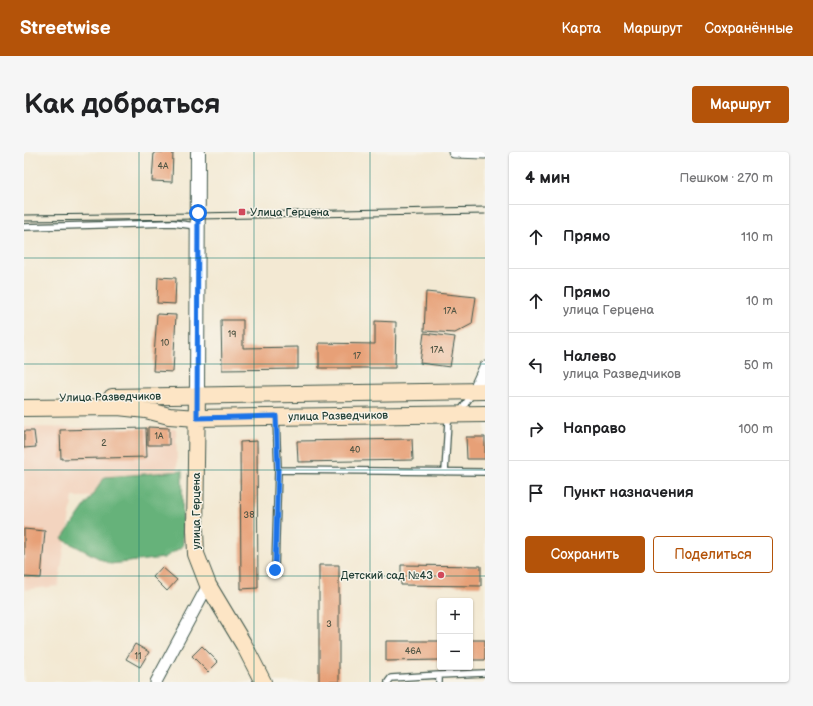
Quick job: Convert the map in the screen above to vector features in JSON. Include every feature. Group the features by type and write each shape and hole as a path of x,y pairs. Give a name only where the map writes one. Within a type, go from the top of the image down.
{"main road":[{"name":"улица Разведчиков","path":"197,395 480,391"},
{"name":"Улица Разведчиков","path":"24,398 197,395"},
{"name":"улица Герцена","path":"197,395 196,554 208,585 244,645 263,682"},
{"name":"улица Разведчиков","path":"24,408 118,406 146,410 168,416 197,418 485,414"}],"street":[{"path":"197,395 199,227 198,152"},
{"path":"454,152 485,154"},
{"path":"480,391 485,367"},
{"path":"156,682 208,585"}],"lane":[{"path":"24,227 173,223 199,227"},
{"path":"445,472 448,421 458,414 480,391"},
{"path":"275,570 278,470 276,416"},
{"path":"278,470 485,472"},
{"path":"388,682 391,678 439,674 485,673"},
{"path":"438,682 439,674"}],"shaded area":[{"path":"24,427 176,429 178,495 73,497 58,586 24,590"}],"green space":[{"path":"182,471 183,546 164,558 110,564 62,539 105,477"}],"building":[{"path":"154,152 173,152 172,182 152,181"},
{"path":"158,277 176,278 175,304 157,303"},
{"path":"426,292 476,297 472,324 455,333 424,331"},
{"path":"157,314 176,315 173,372 153,371"},
{"path":"221,320 243,320 243,348 298,347 298,369 222,370"},
{"path":"375,321 396,322 395,368 319,368 319,343 375,344"},
{"path":"424,333 455,337 450,367 420,363"},
{"path":"148,427 169,428 169,445 148,445"},
{"path":"146,428 147,457 61,459 60,430"},
{"path":"24,431 34,431 36,447 24,448"},
{"path":"466,437 485,437 485,459 467,459"},
{"path":"412,439 413,460 298,462 297,441"},
{"path":"257,441 258,588 241,589 240,442"},
{"path":"24,529 45,531 41,578 24,577"},
{"path":"319,565 339,565 339,682 319,682"},
{"name":"Детский сад №43","path":"401,565 481,566 481,586 401,585"},
{"path":"162,567 177,580 167,591 153,577"},
{"path":"473,640 485,640 485,660 473,660"},
{"path":"386,641 437,641 437,660 386,661"},
{"path":"135,644 149,652 140,667 126,659"},
{"path":"202,646 218,662 208,672 192,656"}],"tram line":[{"path":"24,215 485,207"},
{"path":"24,221 485,214"}],"place":[{"name":"Улица Герцена","path":"242,212"},
{"name":"Детский сад №43","path":"441,575"}],"route":[{"path":"198,213 197,418 276,416 278,470 275,570"}]}
